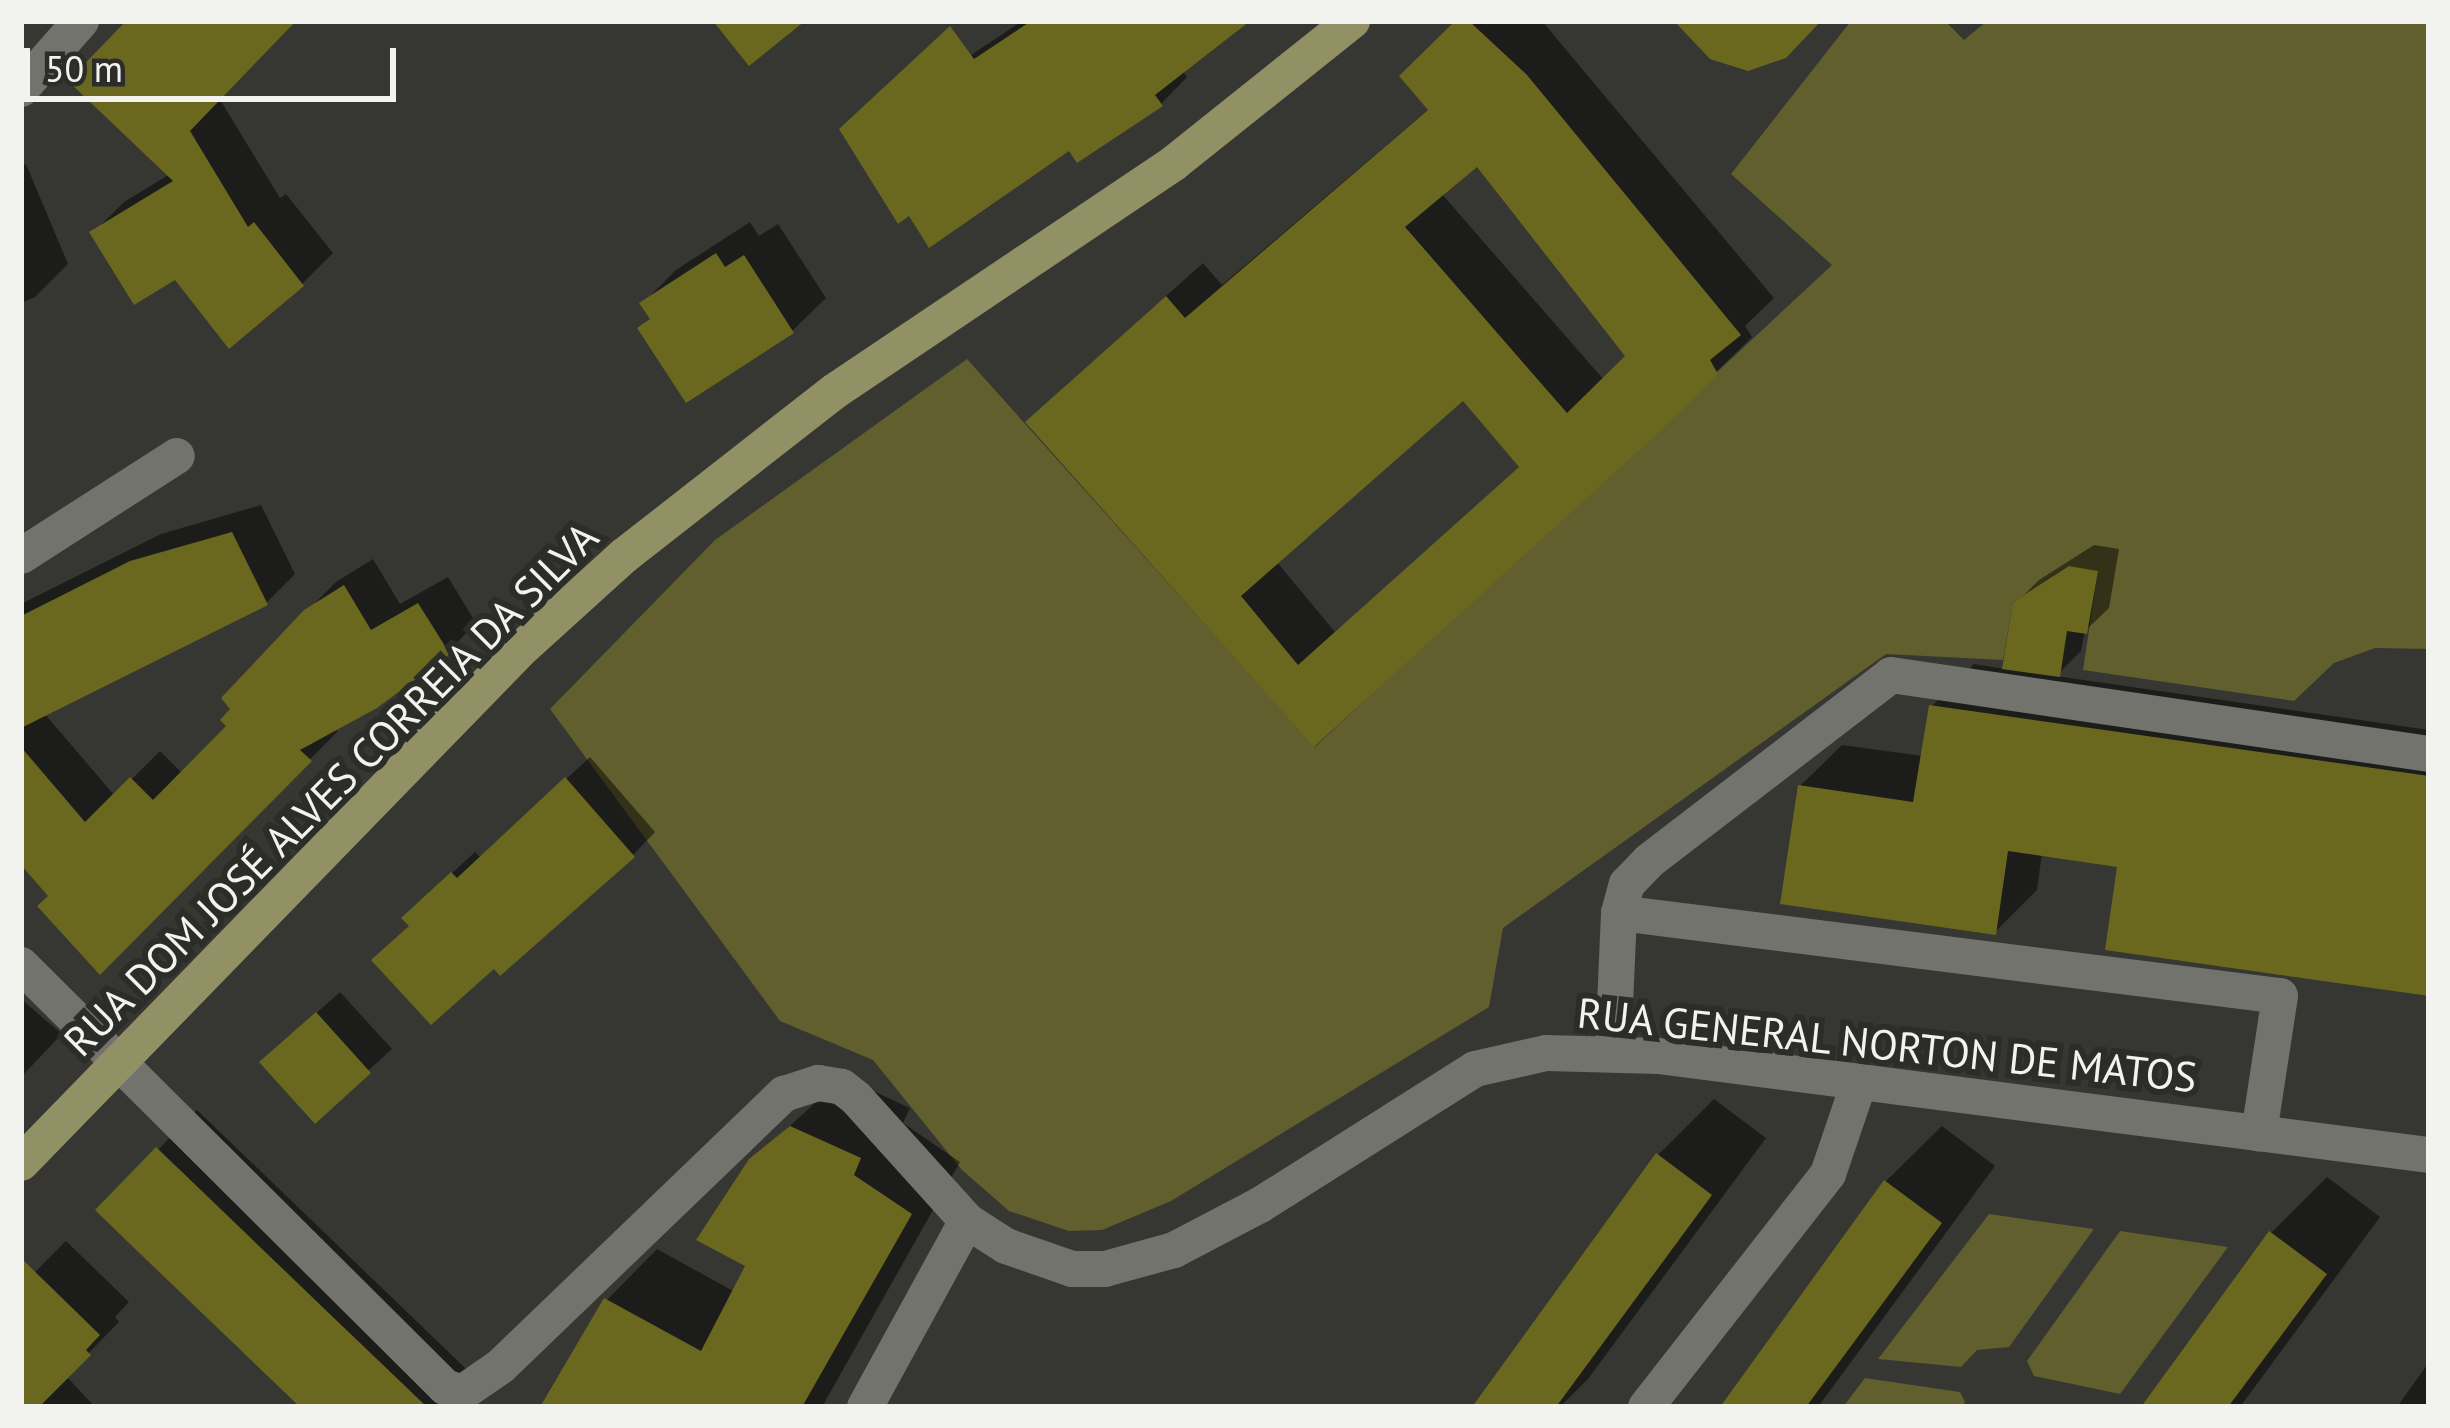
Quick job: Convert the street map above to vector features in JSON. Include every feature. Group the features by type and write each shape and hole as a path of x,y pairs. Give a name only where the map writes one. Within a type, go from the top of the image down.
{"main road":[{"name":"RUA DOM JOSÉ ALVES CORREIA DA SILVA","path":"21,1163 519,651 625,555 835,391 1174,163 1352,21"}],"street":[{"path":"21,89 80,21"},
{"path":"21,556 177,456"},
{"path":"1613,1051 1619,913 1627,884 1649,861 1891,675 2429,754"},
{"path":"1619,913 2280,996 2259,1133"},
{"path":"21,965 445,1387 462,1393 486,1396 784,1094 801,1086 830,1083 856,1098 967,1222 865,1407"},
{"name":"RUA GENERAL NORTON DE MATOS","path":"967,1222 1044,1263 1105,1269 1141,1262 1260,1205 1475,1070 1546,1052 1613,1051 2429,1155"},
{"path":"1646,1407 1828,1174 1859,1082"}],"shaded area":[{"path":"1851,21 1945,21 1964,40 1987,21 2429,21 2429,649 2375,648 2334,663 2294,701 2083,670 2098,571 2069,566 2013,602 2003,660 1886,654 1503,928 1489,1007 1171,1201 1102,1230 1069,1231 1009,1211 962,1170 873,1060 780,1021 550,709 715,540 967,359 1315,747 1832,265 1731,174"},
{"path":"1989,1214 2094,1229 2009,1347 1977,1350 1961,1367 1878,1359"},
{"path":"2120,1231 2228,1247 2120,1394 2034,1376 2027,1361"},
{"path":"1865,1378 1960,1392 1965,1402 1961,1407 1843,1407"}],"building":[{"path":"126,21 296,21 190,131 248,227 254,222 304,286 229,349 175,280 134,305 89,232 173,181 68,81"},
{"path":"713,21 805,21 749,66"},
{"path":"1031,21 1250,21 1155,95 1163,106 1077,163 1069,151 929,248 909,216 898,224 839,129 950,26 974,59"},
{"path":"1455,21 1469,21 1527,75 1741,335 1710,360 1718,374 1659,432 1314,747 1025,422 1166,296 1185,318 1428,110 1399,76","holes":["1477,167 1625,356 1567,413 1405,227","1463,401 1519,467 1298,665 1241,596"]},
{"path":"1674,21 1821,21 1786,58 1748,71 1710,59"},
{"path":"716,253 725,267 744,255 794,333 686,403 637,328 650,319 639,303"},
{"path":"232,532 268,605 21,728 21,616 130,561"},
{"path":"2069,566 2098,571 2087,634 2067,631 2060,677 2002,669 2013,602"},
{"path":"344,585 371,630 418,603 450,654 377,708 300,750 312,761 100,975 37,906 48,896 21,865 21,747 85,822 130,777 153,800 226,726 220,720 230,709 221,698 304,610"},
{"path":"1929,705 2429,776 2429,996 2105,950 2117,867 2008,851 1996,935 1780,904 1798,785 1913,802"},
{"path":"565,777 635,857 500,976 494,969 431,1025 371,960 409,926 401,918 451,872 457,878"},
{"path":"316,1012 371,1073 315,1124 259,1062"},
{"path":"790,1126 861,1158 854,1175 912,1214 802,1407 540,1407 604,1298 701,1351 745,1266 696,1240 749,1159"},
{"path":"156,1147 427,1407 300,1407 129,1243 95,1210"},
{"path":"1656,1153 1712,1195 1556,1407 1472,1407"},
{"path":"1884,1180 1942,1223 1806,1407 1720,1407"},
{"path":"2269,1231 2327,1274 2228,1407 2141,1407"},
{"path":"21,1258 100,1335 86,1350 91,1355 39,1407 21,1407"}]}
